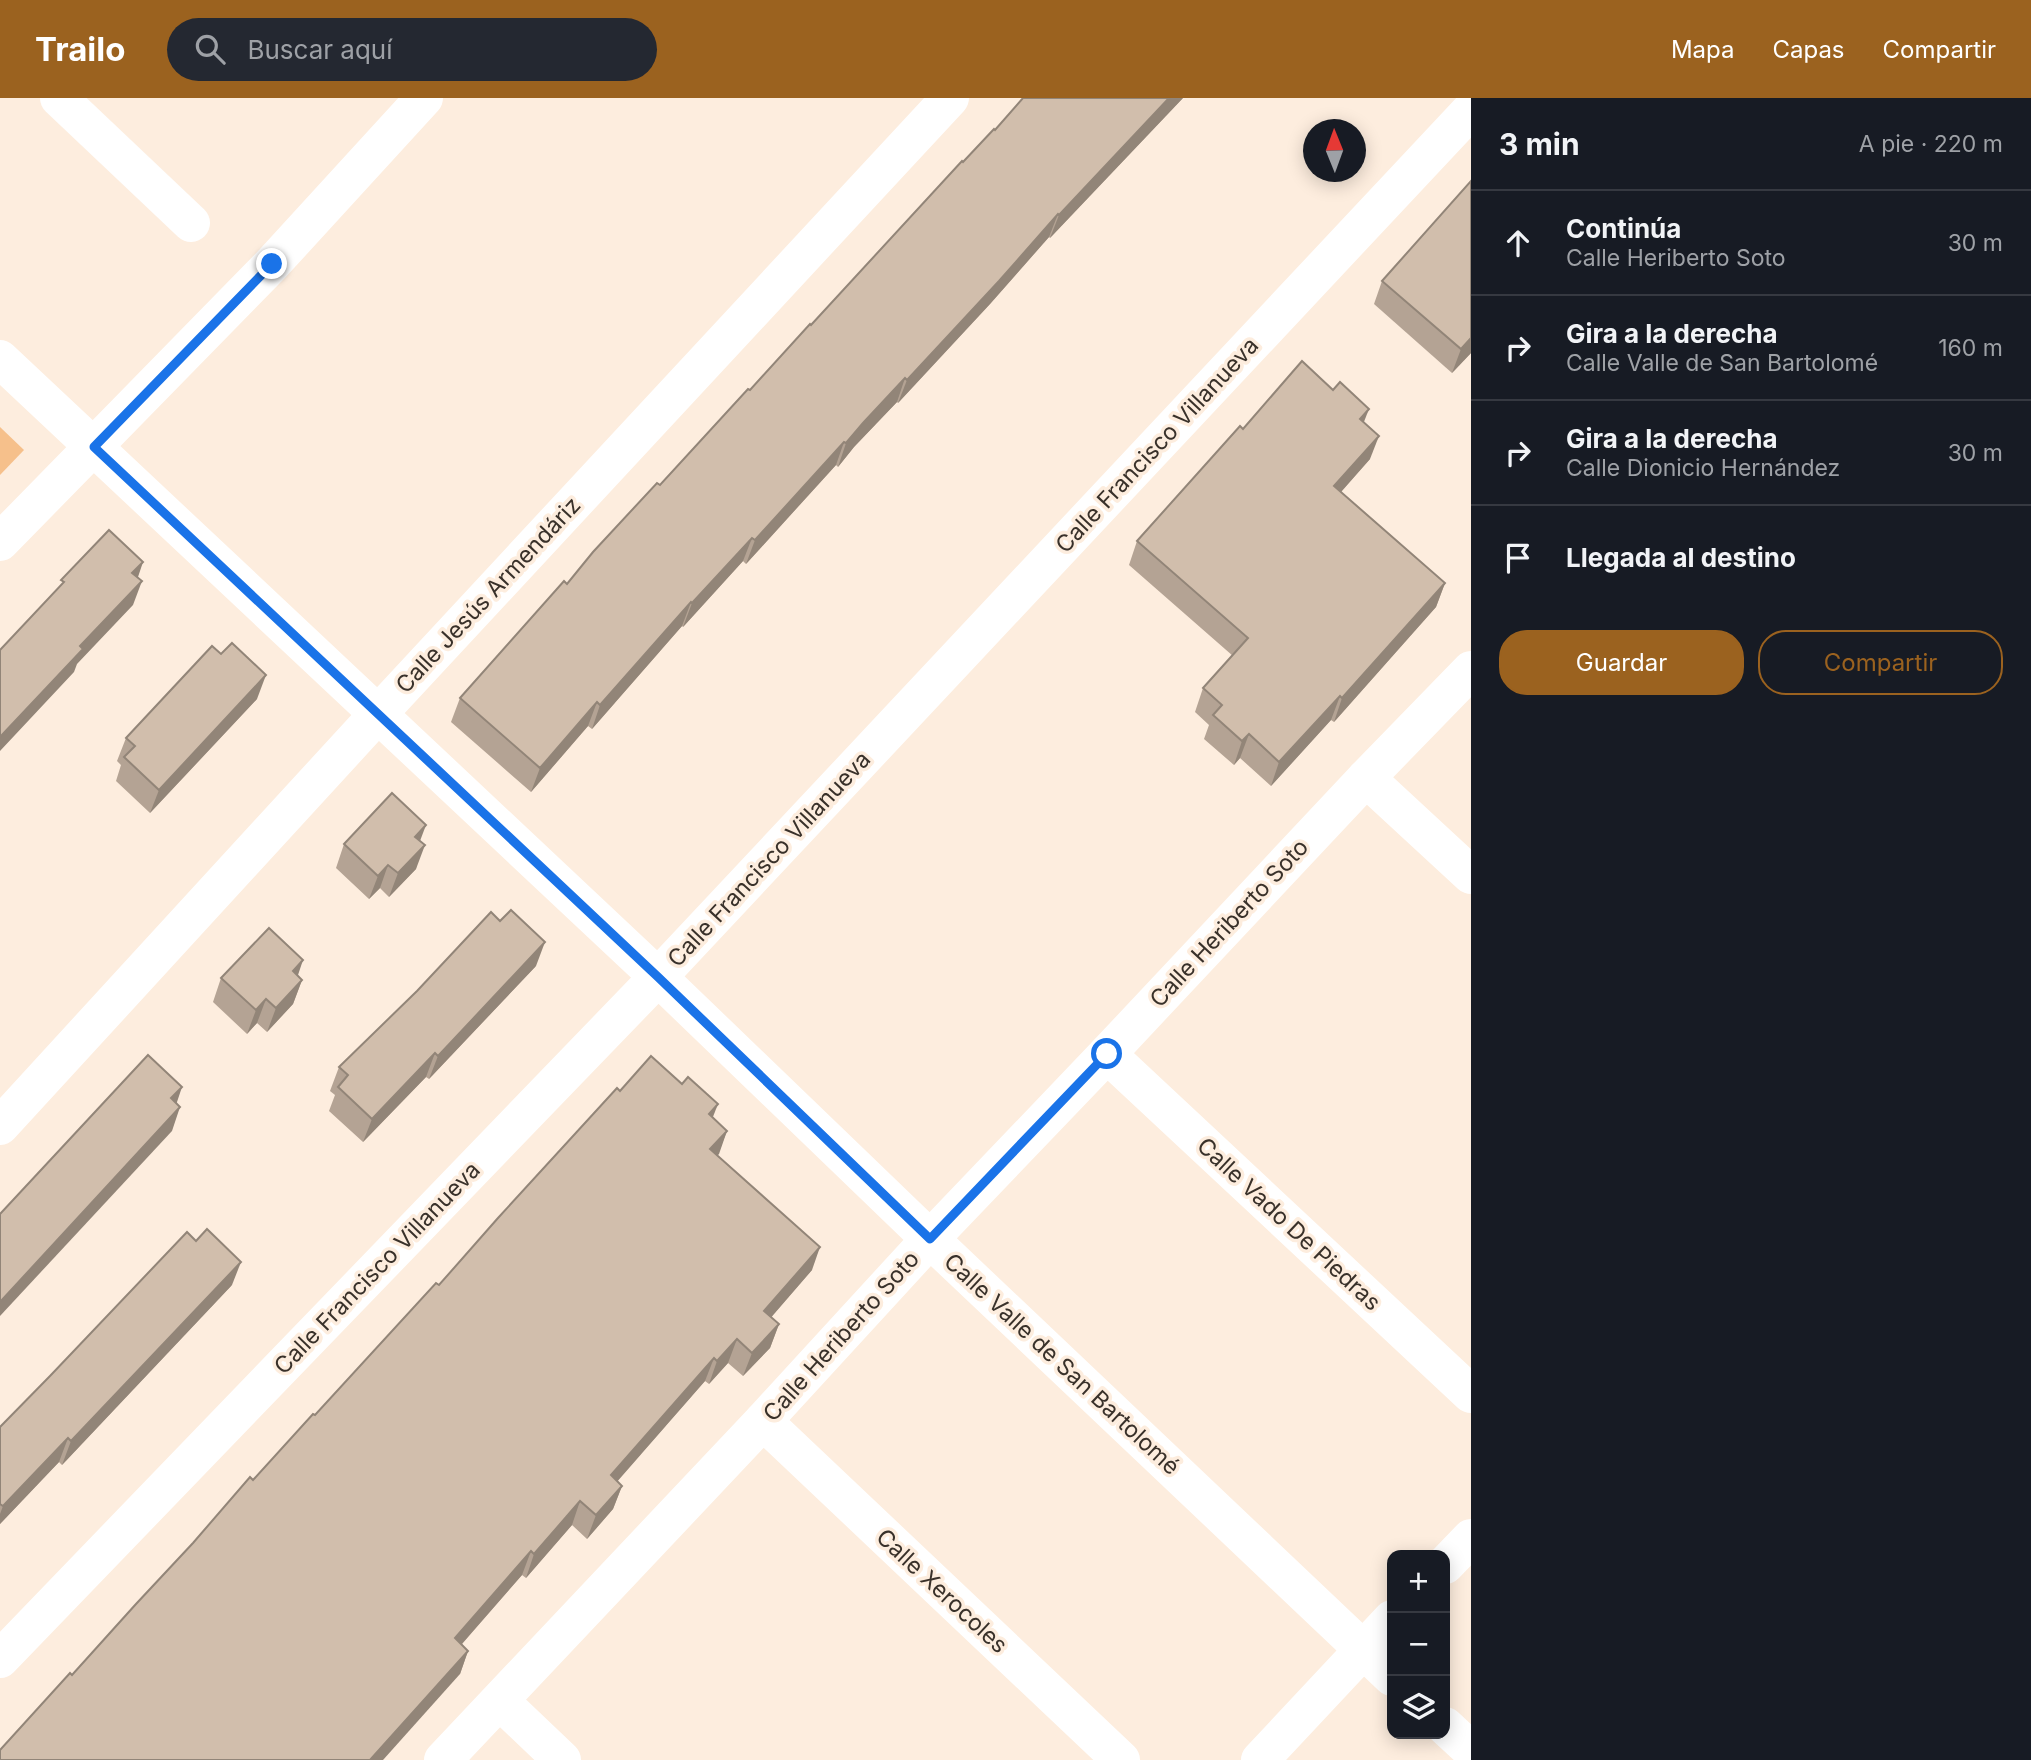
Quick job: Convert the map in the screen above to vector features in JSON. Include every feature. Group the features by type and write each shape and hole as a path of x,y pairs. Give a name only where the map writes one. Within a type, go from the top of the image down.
{"street":[{"path":"59,98 191,223"},
{"path":"0,542 272,264 424,98"},
{"name":"Calle Jesús Armendáriz","path":"0,1126 377,714 950,98"},
{"name":"Calle Francisco Villanueva","path":"0,1659 658,977 1471,110"},
{"name":"Calle Valle de San Bartolomé","path":"0,359 658,977 1391,1676"},
{"name":"Calle Heriberto Soto","path":"443,1760 763,1421 930,1239 1471,670"},
{"path":"1366,778 1471,875"},
{"name":"Calle Vado De Piedras","path":"1107,1054 1471,1394"},
{"name":"Calle Xerocoles","path":"763,1421 1121,1760"},
{"path":"1450,1560 1471,1538"},
{"path":"1260,1760 1387,1624"},
{"path":"500,1701 562,1760"},
{"path":"1450,1731 1471,1750"}],"shaded area":[{"path":"0,427 24,450 0,475"}],"building":[{"path":"1023,98 1169,98 1058,214 907,380 905,378 755,540 752,538 691,602 600,705 597,702 540,768 460,698 564,581 567,584 657,483 660,485"},
{"path":"1471,181 1471,338 1461,349 1382,281"},
{"path":"1302,361 1333,390 1340,382 1369,409 1360,419 1379,436 1334,486 1445,583 1342,698 1340,696 1279,762 1249,734 1242,741 1213,715 1222,705 1203,688 1248,638 1137,541 1240,426 1243,429"},
{"path":"109,530 143,562 132,573 142,581 80,646 83,649 0,737 0,650"},
{"path":"232,643 266,675 159,790 124,757 135,746 126,738 212,646 221,654"},
{"path":"392,793 426,825 415,837 425,845 398,873 388,865 378,876 344,844"},
{"path":"511,910 545,942 438,1056 435,1053 372,1119 338,1087 348,1075 339,1067 417,991 491,912 500,921"},
{"path":"269,928 303,960 293,971 302,980 276,1008 266,999 256,1010 221,978"},
{"path":"148,1055 182,1087 171,1098 180,1107 0,1302 0,1214"},
{"path":"651,1056 682,1084 688,1077 718,1104 709,1114 727,1131 710,1149 820,1247 764,1311 779,1324 752,1353 737,1339 717,1361 714,1358 611,1475 622,1486 596,1515 580,1501 534,1554 531,1551 455,1638 468,1651 370,1760 0,1760 0,1750 193,1543 250,1477 253,1480 436,1283 439,1285 617,1088 620,1091"},
{"path":"207,1229 241,1262 71,1441 68,1438 3,1506 0,1504 0,1427 187,1232 196,1241"}],"route":[{"path":"272,264 94,447 658,977 930,1239 1107,1054"}]}
